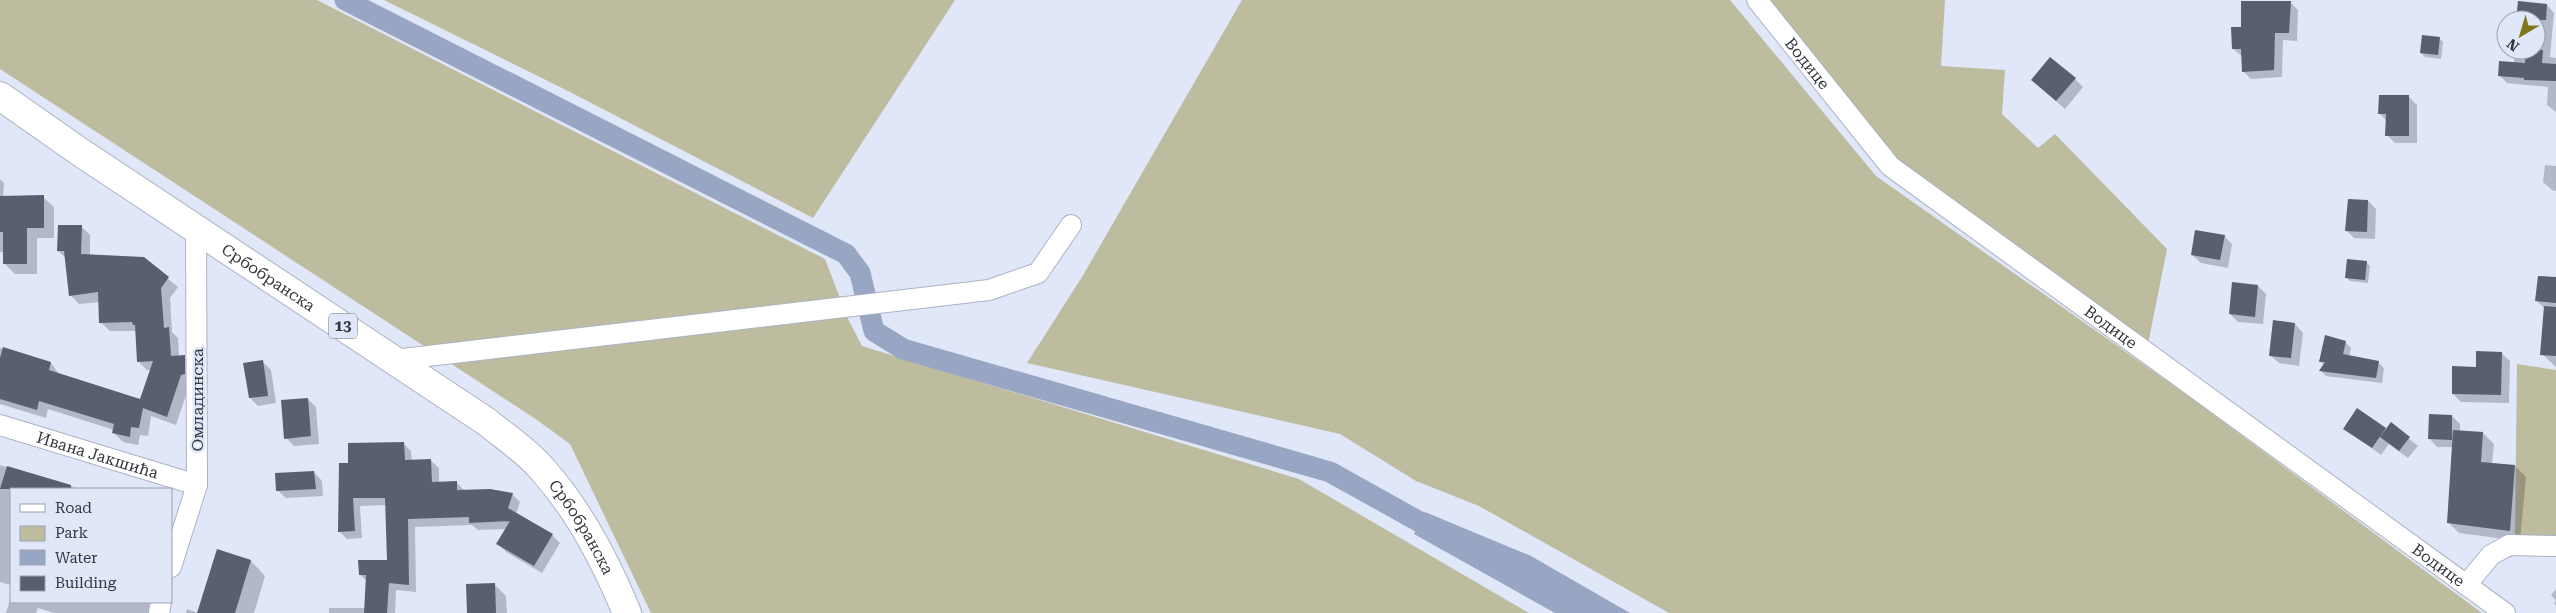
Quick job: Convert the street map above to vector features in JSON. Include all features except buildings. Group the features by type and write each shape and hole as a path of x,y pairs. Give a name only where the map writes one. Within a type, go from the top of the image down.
{"main road":[{"name":"Србобранска","path":"0,96 80,152 487,422 541,467 573,507 616,586 627,613"}],"street":[{"name":"Водице","path":"1757,0 1890,166 2504,613"},
{"path":"394,360 989,290 1038,273 1071,225"},
{"name":"Омладинска","path":"172,564 197,484 196,228"},
{"name":"Ивана Јакшића","path":"0,425 197,484"},
{"path":"2466,585 2491,555 2509,545 2556,546"}],"green space":[{"path":"0,0 317,0 825,259 848,319 862,346 1299,479 1529,613 651,613 570,444 537,420 0,69"},
{"path":"384,0 955,0 813,218 568,91"},
{"path":"1242,0 1730,0 1876,176 2187,395 2482,613 1669,613 1479,506 1416,481 1340,434 1027,363 1082,277"},
{"path":"1769,0 1945,0 1941,66 2005,70 2002,114 2038,148 2055,134 2167,249 2147,349 1896,161"},
{"path":"2517,364 2556,370 2556,552 2525,552 2503,560 2515,535"}],"water":[{"path":"1425,512 1531,556 1630,613 1555,613 1414,534"}],"waterway":[{"path":"345,0 846,254 860,273 874,331 903,349 1330,472 1445,536"}]}
